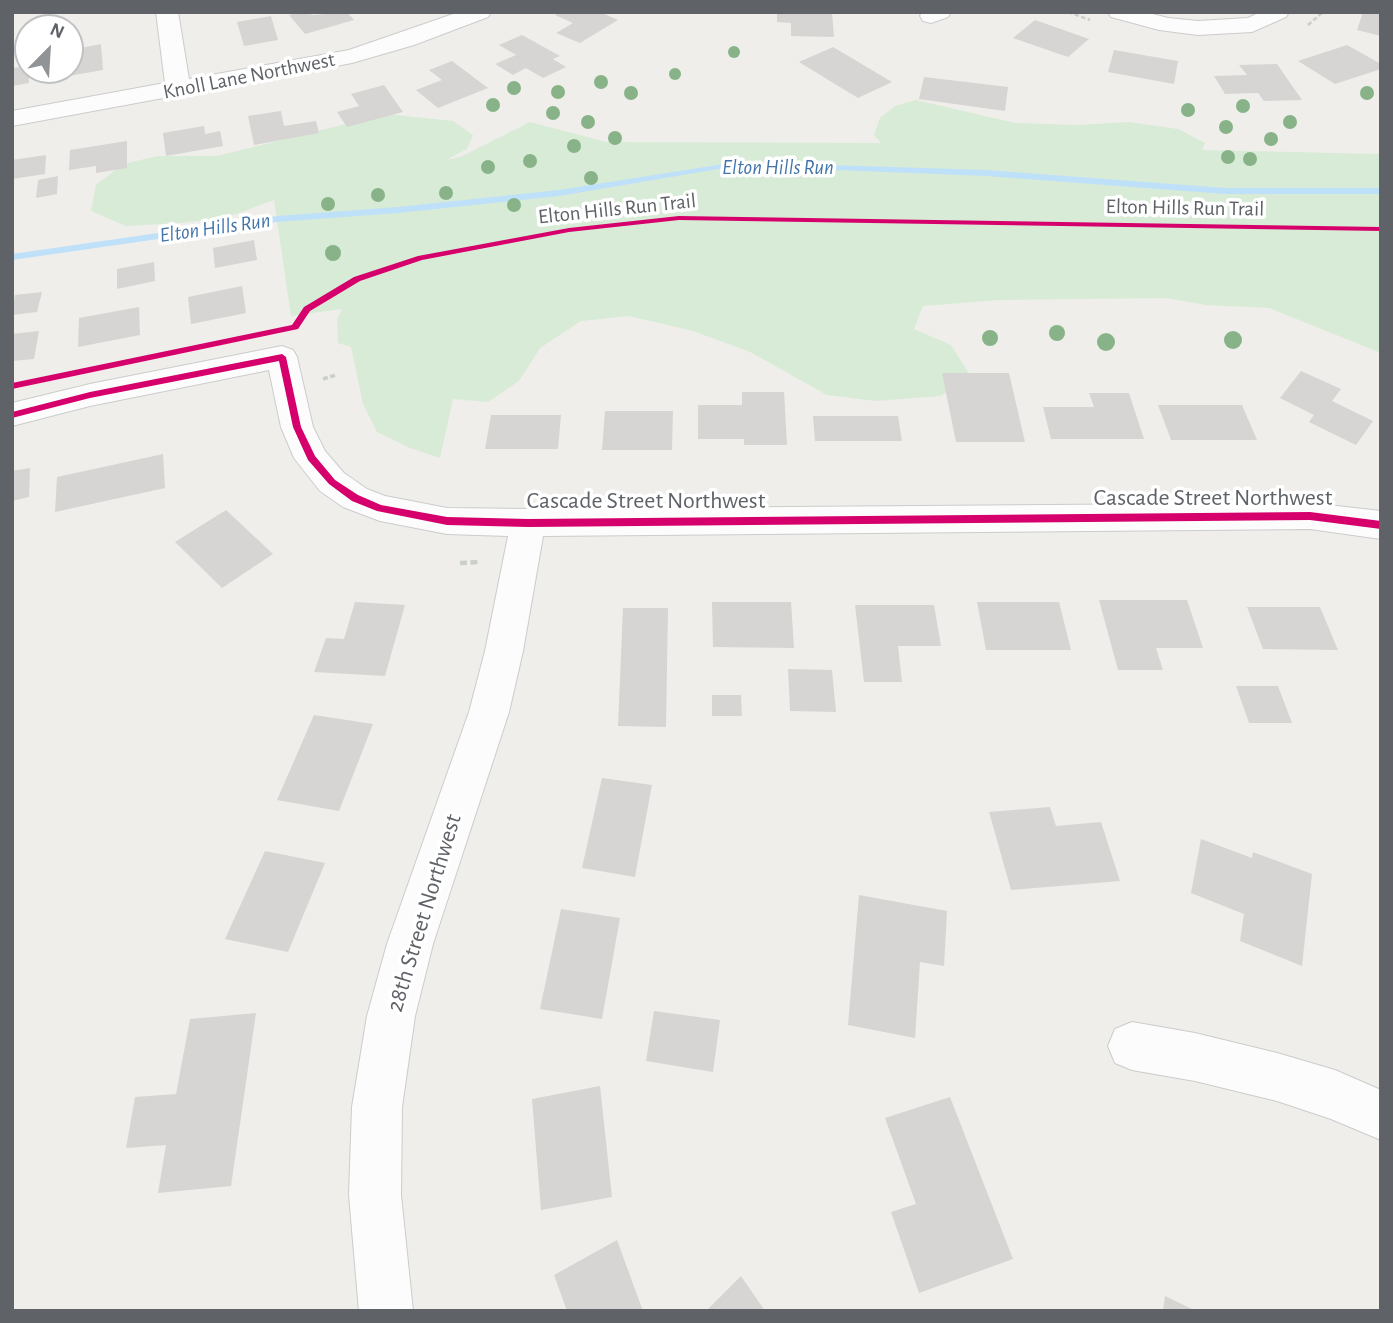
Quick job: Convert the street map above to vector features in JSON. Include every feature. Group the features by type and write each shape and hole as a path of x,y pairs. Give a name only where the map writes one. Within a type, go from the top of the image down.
{"street":[{"path":"167,12 178,89"},
{"name":"Knoll Lane Northwest","path":"12,119 352,56 406,40 480,12"},
{"path":"1119,12 1167,25 1198,28 1252,25 1278,12"},
{"name":"Cascade Street Northwest","path":"12,415 90,396 282,357 298,427 311,458 332,482 355,498 380,508 414,516 447,521 528,523 1310,516 1381,525"},
{"name":"28th Street Northwest","path":"386,1311 375,1195 376,1120 391,1016 410,944 489,712 505,651 528,523"},
{"path":"1132,1046 1195,1057 1277,1077 1335,1095 1381,1115"}],"green space":[{"path":"916,100 1015,123 1079,125 1129,122 1178,129 1205,143 1202,150 1381,154 1381,353 1269,308 1206,305 1166,298 999,300 923,306 914,329 951,345 970,375 941,396 876,401 827,395 750,352 693,331 629,316 581,321 540,348 519,381 488,402 453,399 440,458 410,448 377,432 363,404 351,347 338,343 337,319 342,309 291,316 274,200 225,218 179,223 126,226 91,211 96,185 123,164 158,156 217,156 386,114 453,121 473,135 467,149 446,160 460,157 530,122 606,142 881,143 874,135 880,118 895,106"}],"building":[{"path":"301,12 314,15 347,12 354,20 305,34 289,15"},
{"path":"561,12 600,12 618,20 580,43 556,33 573,23 555,15"},
{"path":"832,12 834,37 791,36 791,23 777,22 777,13"},
{"path":"1363,12 1381,12 1381,36 1357,30"},
{"path":"271,16 278,40 244,46 237,22"},
{"path":"1035,20 1089,39 1068,57 1013,38"},
{"path":"522,35 560,56 553,59 566,67 543,78 526,68 513,75 495,64 516,55 499,45"},
{"path":"101,44 103,70 84,73 84,47"},
{"path":"1347,45 1381,64 1381,69 1335,84 1298,61"},
{"path":"833,47 892,82 858,98 799,62"},
{"path":"1114,50 1178,61 1174,84 1108,72"},
{"path":"452,61 488,88 438,108 416,90 442,80 429,70"},
{"path":"1277,64 1302,100 1264,101 1258,93 1225,94 1214,76 1247,75 1239,65"},
{"path":"12,68 14,84 23,84 12,86"},
{"path":"924,77 1008,87 1005,111 919,99"},
{"path":"384,85 403,112 347,127 337,112 359,106 351,94"},
{"path":"281,111 284,126 316,121 319,133 254,145 248,116"},
{"path":"204,126 205,134 220,131 223,146 166,156 163,133"},
{"path":"127,141 127,168 96,173 96,166 69,170 70,150"},
{"path":"46,155 45,174 12,179 12,160"},
{"path":"58,176 57,194 36,198 38,180"},
{"path":"254,240 257,260 215,268 213,248"},
{"path":"154,262 155,281 117,289 117,269"},
{"path":"242,286 246,313 191,324 188,297"},
{"path":"42,292 37,312 12,315 15,295"},
{"path":"139,307 140,335 78,347 79,318"},
{"path":"39,331 34,359 12,361 12,334"},
{"path":"1301,371 1341,389 1332,401 1373,421 1356,445 1309,422 1314,415 1280,398"},
{"path":"942,373 1009,373 1025,442 956,442"},
{"path":"742,392 784,392 787,445 744,445 744,439 698,439 698,405 742,405"},
{"path":"1089,393 1129,393 1144,439 1051,439 1043,407 1094,407"},
{"path":"1158,405 1242,405 1257,440 1171,440"},
{"path":"605,411 673,411 672,450 602,450"},
{"path":"491,415 561,415 558,449 485,449"},
{"path":"813,416 898,416 902,441 815,441"},
{"path":"163,454 165,488 55,512 57,477"},
{"path":"30,468 29,497 12,501 12,471"},
{"path":"226,510 273,554 222,588 175,542"},
{"path":"1099,600 1187,600 1203,648 1156,648 1163,670 1118,670"},
{"path":"355,602 405,605 385,676 314,672 326,638 344,639"},
{"path":"712,602 791,602 794,648 713,647"},
{"path":"977,602 1059,602 1071,650 986,650"},
{"path":"855,605 934,605 941,646 898,646 902,682 864,682"},
{"path":"1247,607 1320,607 1338,650 1263,649"},
{"path":"623,608 668,608 666,727 618,726"},
{"path":"788,669 832,670 836,712 790,711"},
{"path":"1236,686 1278,686 1292,723 1249,723"},
{"path":"712,695 741,695 742,716 712,716"},
{"path":"314,715 373,724 339,811 277,800"},
{"path":"602,778 652,785 635,877 582,868"},
{"path":"1050,807 1056,826 1101,822 1120,881 1011,890 989,812"},
{"path":"1201,839 1252,858 1253,852 1312,874 1302,966 1240,941 1244,914 1191,893"},
{"path":"265,851 325,863 288,952 225,939"},
{"path":"859,895 947,911 944,966 920,962 915,1038 848,1025"},
{"path":"561,909 620,918 602,1019 540,1009"},
{"path":"654,1011 720,1020 713,1072 646,1061"},
{"path":"256,1013 231,1186 158,1193 166,1145 126,1148 135,1097 176,1094 190,1019"},
{"path":"600,1086 612,1197 541,1210 532,1099"},
{"path":"950,1097 1013,1259 919,1293 891,1212 916,1204 885,1118"},
{"path":"617,1240 643,1311 567,1311 554,1275"},
{"path":"741,1276 765,1311 706,1311"},
{"path":"1165,1296 1196,1311 1163,1311"}],"waterway":[{"name":"Elton Hills Run","path":"12,257 277,219 398,210 559,193 736,164 986,173 1225,191 1381,191"}],"cycle path":[{"name":"Elton Hills Run Trail","path":"12,386 295,327 307,309 357,279 421,258 569,230 679,218 1381,229"},
{"path":"12,415 90,395 282,357 297,427 311,458 332,482 355,498 380,508 447,521 528,523 1310,516 1381,525"}]}
